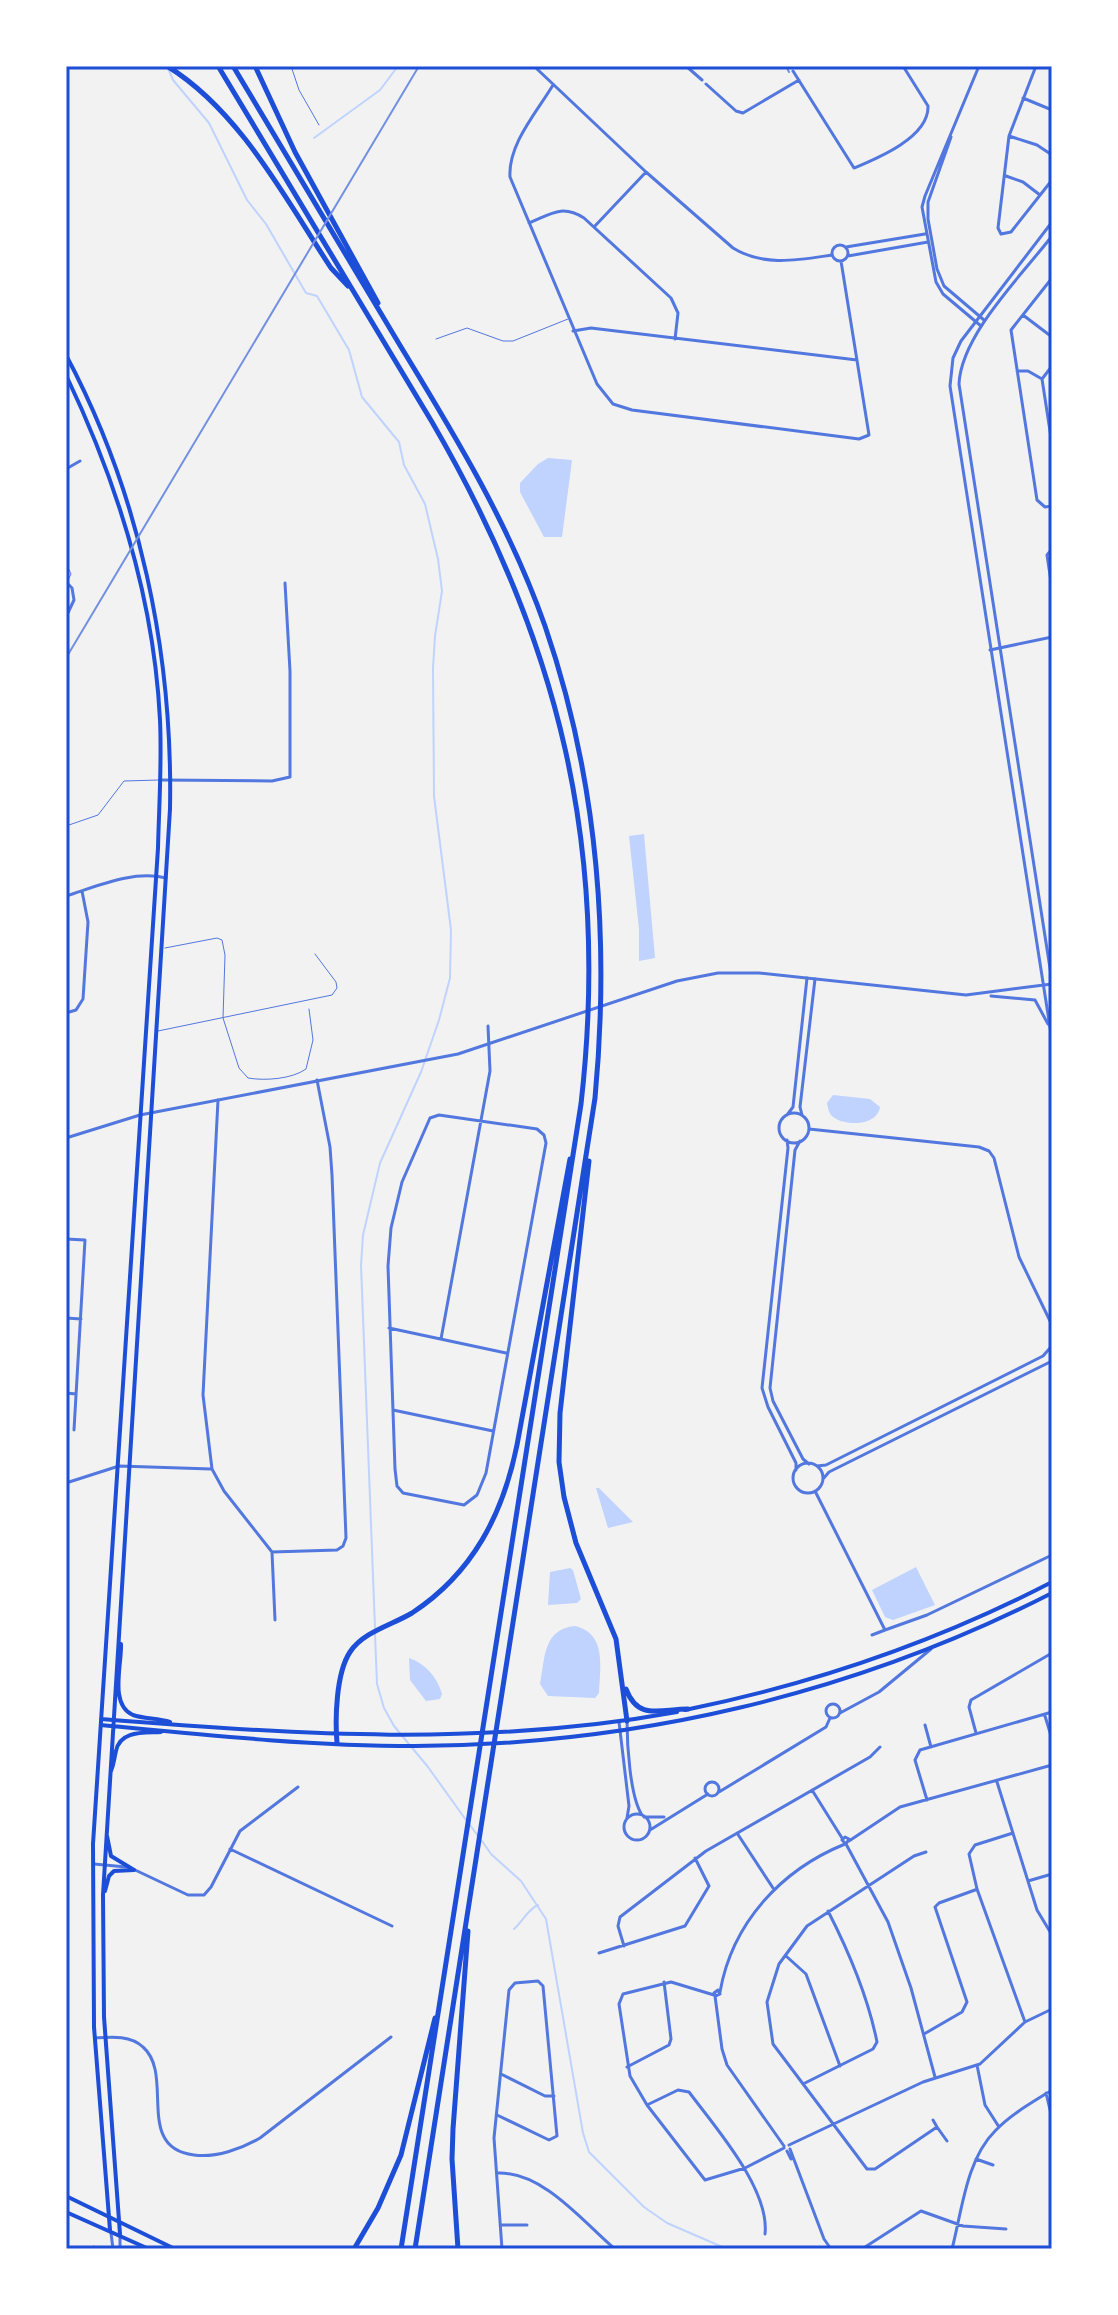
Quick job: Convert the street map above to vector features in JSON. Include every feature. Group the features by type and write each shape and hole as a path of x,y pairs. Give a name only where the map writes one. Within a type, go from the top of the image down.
{"highway":[{"path":"167,66 199,87 241,133 331,268 352,290"},
{"path":"218,66 482,510 525,611 556,710 577,812 589,925 586,1061 575,1145 401,2249"},
{"path":"233,66 312,198 375,294 382,315 492,503 537,605 565,693 584,774 602,922 602,1022 588,1148 415,2249"},
{"path":"255,66 295,152 345,246"},
{"path":"337,1743 340,1677 355,1645 435,1596 465,1566 488,1533 508,1487 565,1176 575,1145"},
{"path":"588,1148 586,1201 560,1413 559,1462 571,1527 616,1639 627,1721"},
{"path":"623,1681 631,1701 639,1709 650,1712 688,1709"},
{"path":"458,2249 453,2129 468,1922"},
{"path":"354,2249 383,2198 401,2155 439,2007"}],"main road":[{"path":"66,355 102,434 145,568 166,692 171,779 104,1865 105,2038 120,2234"},
{"path":"66,375 95,437 123,515 139,575 154,657 160,719 156,876 93,1864 95,2038 110,2230"},
{"path":"113,1723 433,1736 518,1732 627,1721 775,1689 874,1659 957,1627 1052,1582"},
{"path":"101,1722 176,1732 380,1745 516,1742 620,1731 708,1716 803,1691 934,1646 1052,1593"},
{"path":"119,1628 119,1696 122,1705 132,1714 176,1724"},
{"path":"110,1772 117,1746 123,1738 134,1733 176,1732"},
{"path":"106,1834 111,1856 135,1870"},
{"path":"103,1895 109,1876 114,1871 135,1870"},
{"path":"66,2196 175,2249"},
{"path":"66,2212 149,2249"}],"street":[{"path":"686,66 702,80"},
{"path":"793,71 854,168 891,151 926,119 928,106 903,66"},
{"path":"979,66 928,202 928,233 944,286 985,321"},
{"path":"1036,66 1009,136 998,228 1001,234 1009,234 1052,180"},
{"path":"537,69 646,172 740,253 774,261 832,255"},
{"path":"706,84 736,111 743,113 799,80"},
{"path":"553,85 516,146 510,165 512,184 601,392 620,407 859,439 869,434 841,261"},
{"path":"1023,98 1052,110"},
{"path":"1009,136 1037,145 1052,155"},
{"path":"594,227 646,172"},
{"path":"1005,176 1023,182 1040,195"},
{"path":"529,223 565,210 572,211 594,227 671,298 678,313 675,339"},
{"path":"1052,222 956,349 950,386 1052,1040"},
{"path":"841,261 832,255 837,245 846,247 928,233"},
{"path":"983,995 1052,983 959,392 963,360 981,326 1052,236"},
{"path":"841,261 848,256 930,242"},
{"path":"930,242 933,276 939,289 981,326"},
{"path":"846,247 848,256"},
{"path":"1052,278 1011,330 1037,500 1045,507 1052,506"},
{"path":"1023,315 1052,337"},
{"path":"573,331 591,328 857,360"},
{"path":"1052,366 1042,379 1052,444"},
{"path":"1017,371 1028,371 1042,379"},
{"path":"66,469 80,461"},
{"path":"1052,549 1047,555 1052,588"},
{"path":"66,582 72,588 74,600 66,617"},
{"path":"160,780 272,781 290,777 290,671 285,583"},
{"path":"990,650 1052,637"},
{"path":"66,896 134,877 166,878"},
{"path":"66,1013 79,1007 84,995 88,922 82,891"},
{"path":"66,1138 140,1115 436,1060 677,981 718,973 744,972 952,995 1024,997 1035,1000 1050,1026"},
{"path":"807,978 793,1106 781,1120 779,1128 788,1148 762,1388 795,1461 794,1481 797,1488 805,1493 815,1491 827,1473 1052,1359 1050,1348"},
{"path":"809,1129 800,1107 815,979"},
{"path":"441,1339 490,1071 488,1026"},
{"path":"272,1552 337,1550 346,1538 332,1175 317,1080"},
{"path":"218,1100 202,1388 212,1469 224,1491 272,1552 275,1620"},
{"path":"439,1115 479,1121 537,1129 545,1139 486,1473 477,1495 469,1503 457,1505 399,1490 396,1481 388,1266 391,1228 402,1182 427,1121 439,1115"},
{"path":"787,1115 802,1115"},
{"path":"809,1129 795,1149 770,1388 773,1401 803,1459 809,1464 826,1465 1044,1355 1052,1342"},
{"path":"809,1129 979,1147 989,1151 996,1166 1021,1262 1052,1325"},
{"path":"787,1140 800,1141"},
{"path":"66,1239 85,1240 74,1430"},
{"path":"66,1318 81,1319"},
{"path":"389,1328 506,1353"},
{"path":"66,1393 76,1394"},
{"path":"393,1410 493,1431"},
{"path":"796,1470 809,1464"},
{"path":"66,1483 119,1466 212,1469"},
{"path":"817,1466 823,1479"},
{"path":"815,1491 885,1630"},
{"path":"872,1635 927,1615 1052,1555"},
{"path":"830,1718 836,1718 879,1692 934,1646"},
{"path":"977,1735 969,1707 971,1700 1052,1653"},
{"path":"830,1718 826,1711 829,1705 837,1705 840,1713"},
{"path":"927,1800 915,1757 920,1750 1052,1712"},
{"path":"1044,1715 1052,1739"},
{"path":"619,1722 629,1806 623,1828 629,1838 640,1840 668,1817 708,1794 714,1796 732,1782 826,1727 830,1718"},
{"path":"627,1721 635,1799 649,1823 649,1832"},
{"path":"925,1725 931,1747"},
{"path":"624,1946 618,1926 620,1917 695,1858 870,1757 880,1747"},
{"path":"831,2249 824,2239 788,2148 727,2065 722,2049 716,1993 737,1937 773,1888 890,1812 1052,1765"},
{"path":"708,1794 707,1785 732,1782"},
{"path":"997,1782 1037,1910 1052,1935"},
{"path":"716,1783 719,1792"},
{"path":"93,1864 135,1870 188,1895 200,1896 211,1887 236,1836 245,1825 298,1787"},
{"path":"812,1790 846,1840 890,1928 911,1988 935,2077"},
{"path":"627,1818 634,1814 668,1817"},
{"path":"737,1833 773,1888"},
{"path":"1013,1833 970,1849 977,1889 1025,2022"},
{"path":"230,1849 392,1926"},
{"path":"926,1852 914,1856 807,1926 779,1964 767,2002 771,2041 866,2168 871,2170 937,2127"},
{"path":"599,1953 685,1926 709,1886 695,1858"},
{"path":"1028,1881 1052,1874"},
{"path":"924,2034 962,2012 967,2002 935,1907 977,1889"},
{"path":"803,2084 873,2049 877,2042 855,1973 828,1911"},
{"path":"785,1955 806,1974 840,2066"},
{"path":"497,2115 553,2140 558,2135 543,1986 538,1981 515,1983 509,1988 494,2138 502,2249"},
{"path":"716,1993 676,1982 664,1982 620,1997 627,2067 647,2105 705,2180 745,2168 935,2077 977,2065 1025,2022 1052,2009"},
{"path":"627,2067 669,2045 671,2039 664,1982"},
{"path":"95,2038 128,2039 146,2050 155,2067 162,2134 184,2153 203,2156 244,2146 260,2138 391,2037"},
{"path":"977,2065 985,2105 999,2127"},
{"path":"501,2074 545,2096 554,2096"},
{"path":"647,2105 678,2090 689,2092 745,2168 766,2220 765,2234"},
{"path":"952,2249 976,2159 986,2142 999,2127 1052,2090"},
{"path":"1046,2093 1052,2118"},
{"path":"933,2120 947,2141"},
{"path":"976,2159 993,2165"},
{"path":"498,2173 514,2174 554,2193 615,2249"},
{"path":"862,2249 918,2212 958,2225 1006,2229"},
{"path":"500,2225 527,2225"},
{"path":"110,2230 113,2249"},
{"path":"120,2234 120,2249"}],"lane":[{"path":"291,66 299,90 319,125"},
{"path":"436,339 467,328 508,342 568,319"},
{"path":"66,563 71,576 66,582"},
{"path":"66,826 98,815 124,781 160,780"},
{"path":"151,949 221,939 225,955 223,1018 244,1076 269,1078 301,1073 306,1069 313,1040 309,1009"},
{"path":"155,1031 333,994 337,988 336,982 315,954"}],"water":[{"path":"548,458 572,460 562,537 544,537 520,492 520,483"},
{"path":"644,834 655,958 639,961 639,929 629,836"},
{"path":"833,1095 870,1099 880,1107 877,1114 866,1122 842,1121 831,1115 829,1110 827,1103"},
{"path":"596,1488 599,1488 633,1522 608,1528"},
{"path":"916,1567 935,1605 893,1620 885,1617 872,1590"},
{"path":"570,1568 581,1599 577,1603 548,1605 550,1572"},
{"path":"575,1626 585,1630 597,1644 599,1693 595,1698 548,1696 540,1684 547,1646 557,1633"},
{"path":"409,1658 421,1664 434,1677 442,1694 440,1699 426,1701 410,1680"}],"waterway":[{"path":"314,138 380,90 398,66"},
{"path":"168,68 173,80 209,123 247,200 266,224 306,293 317,296 349,350 362,397 399,442 404,465 425,504 438,559 442,591 433,668 434,796 451,930 450,978 421,1072 380,1163 363,1235 361,1265 375,1628"},
{"path":"375,1634 377,1684 384,1708 394,1726 466,1820"},
{"path":"470,1825 478,1836"},
{"path":"482,1841 491,1854 521,1881 546,1919 583,2133 589,2152 644,2207 667,2223 727,2249"},
{"path":"514,1929 538,1905"}],"railway":[{"path":"66,658 419,66"},
{"path":"786,66 789,72"}]}
